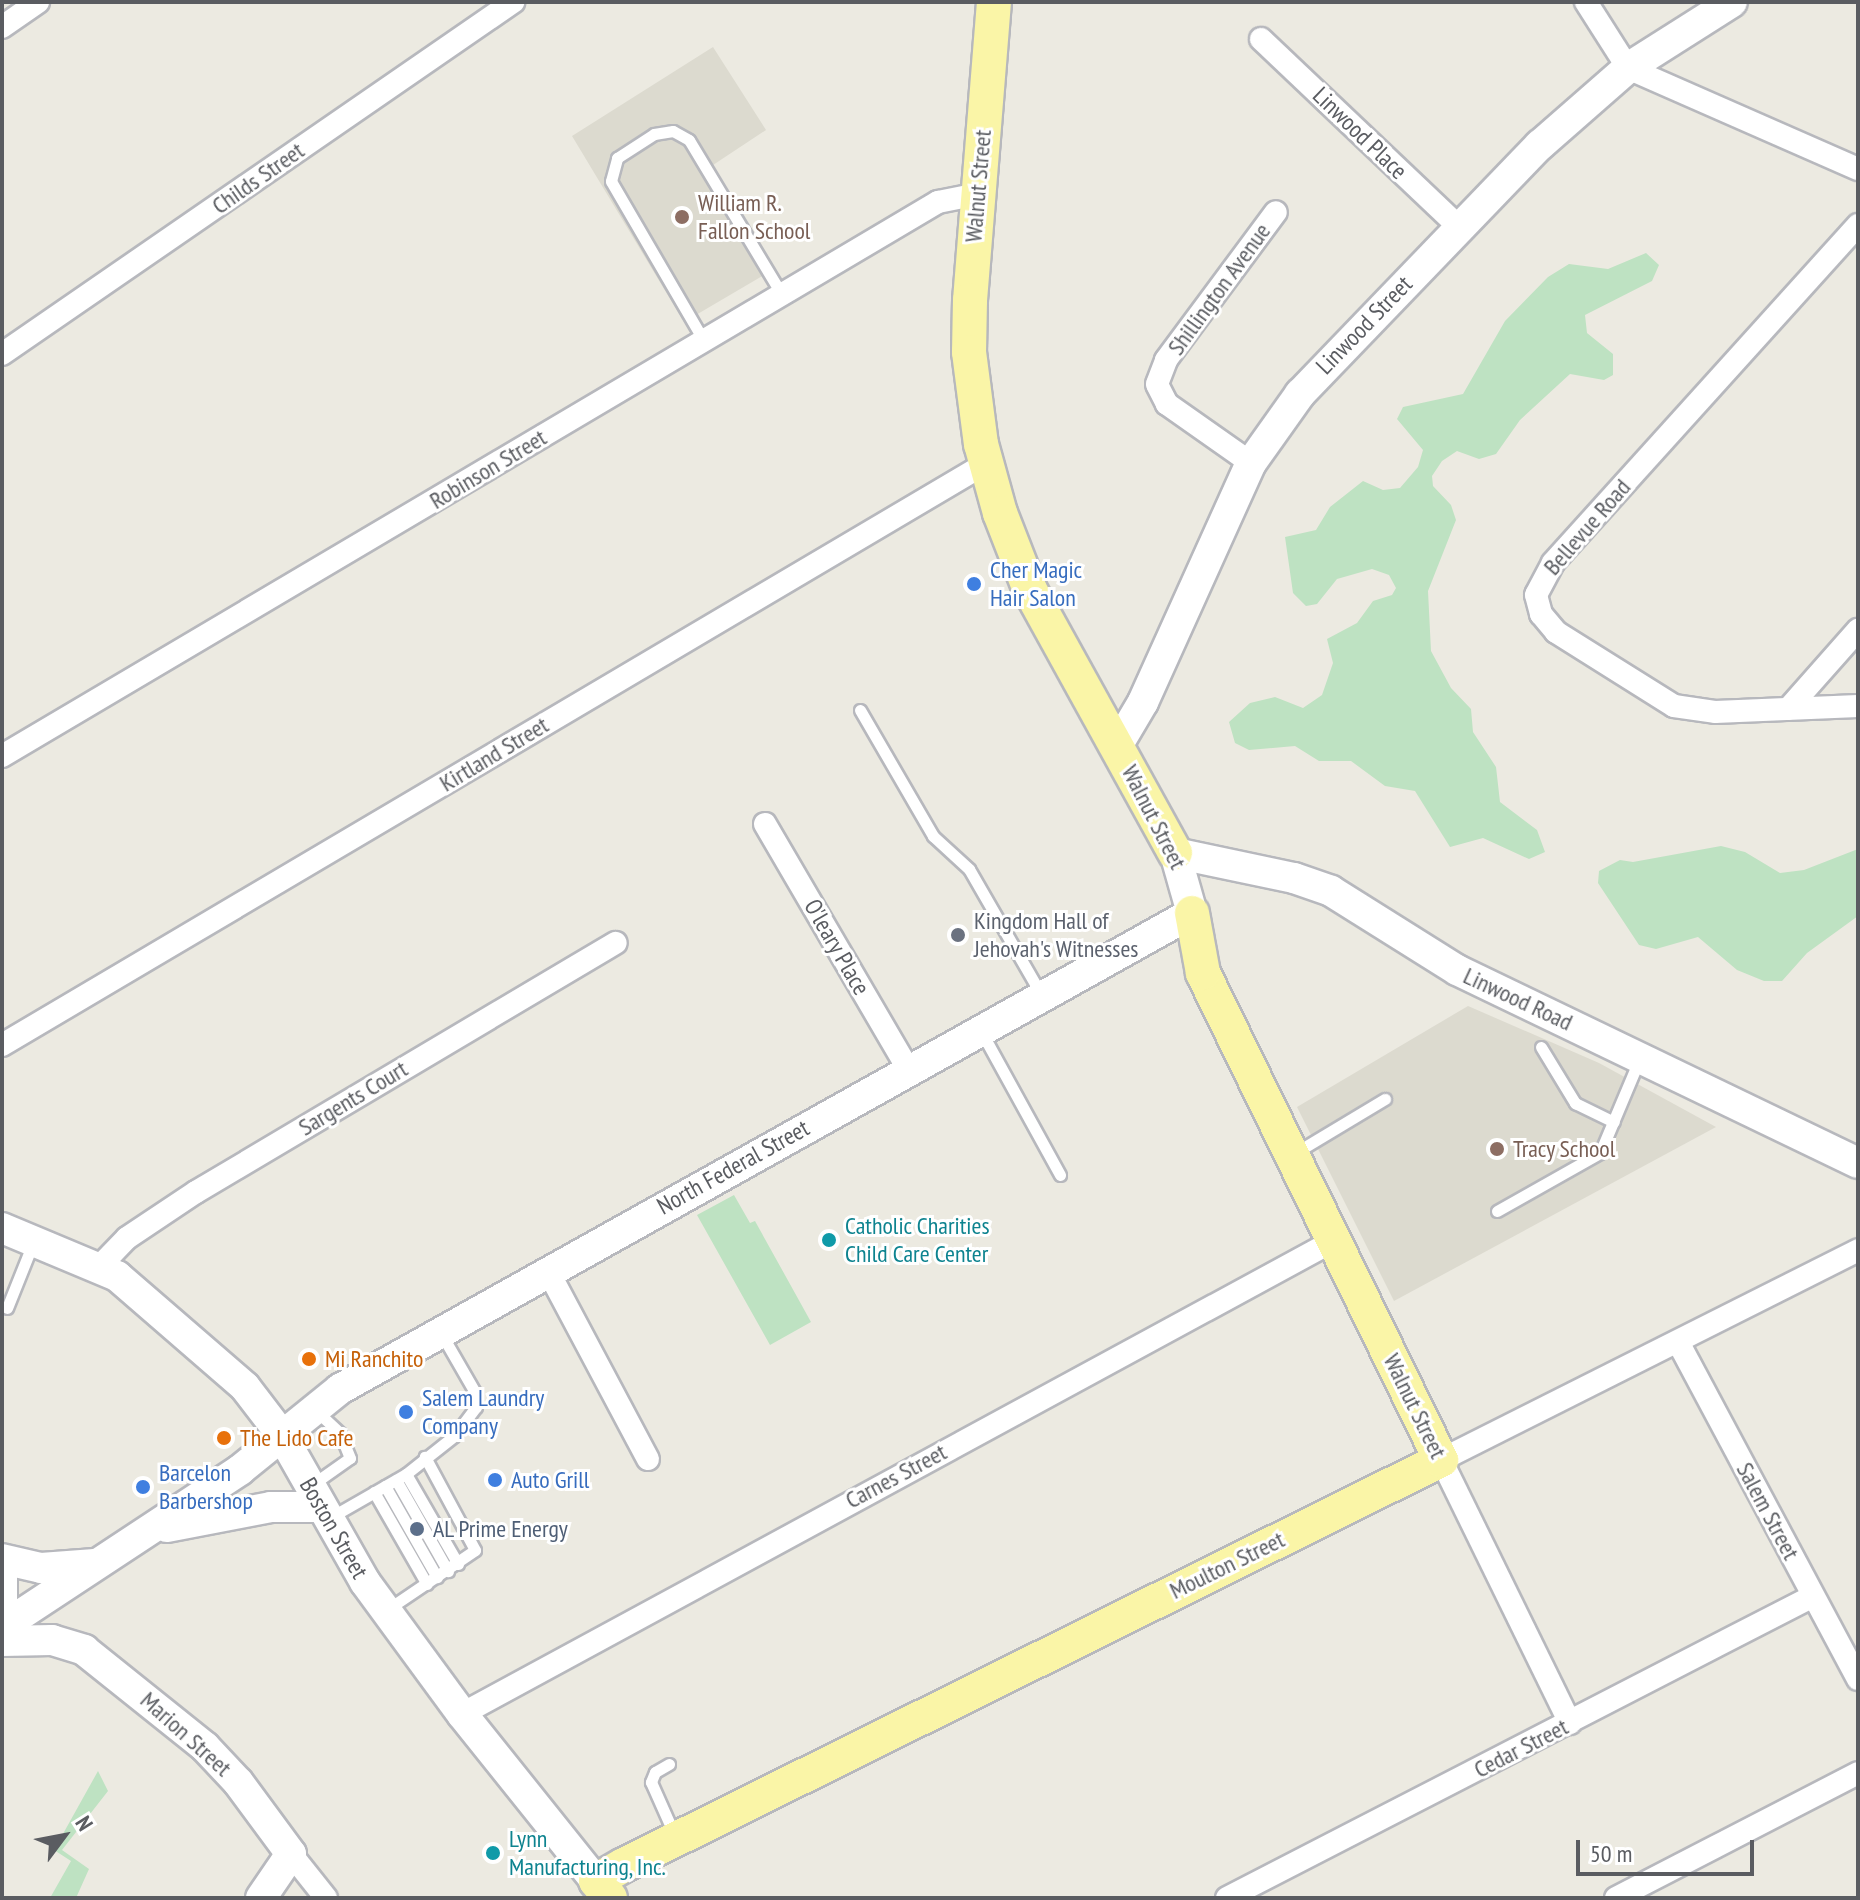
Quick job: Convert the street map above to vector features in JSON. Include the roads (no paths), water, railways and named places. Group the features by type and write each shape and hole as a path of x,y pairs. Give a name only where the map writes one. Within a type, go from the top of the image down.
{"main road":[{"name":"Walnut Street","path":"994,2 969,352 985,464 1030,590 1175,853"},
{"name":"Walnut Street","path":"1192,913 1203,973 1441,1460"},
{"name":"Moulton Street","path":"603,1890 676,1837 1441,1460"}],"street":[{"path":"2,27 38,2"},
{"name":"Childs Street","path":"2,354 513,2"},
{"path":"1586,2 1628,68 1858,169"},
{"name":"Linwood Street","path":"1117,746 1143,702 1251,463 1318,373 1540,145 1628,68 1732,2"},
{"name":"Linwood Place","path":"1261,39 1459,227"},
{"name":"Robinson Street","path":"2,756 938,202 978,194"},
{"name":"Shillington Avenue","path":"1251,463 1167,404 1157,384 1166,360 1276,212"},
{"name":"Bellevue Road","path":"1858,225 1553,563 1537,590 1539,609 1552,629 1664,702 1715,712 1858,706"},
{"name":"Kirtland Street","path":"2,1045 985,464"},
{"path":"1788,709 1858,630"},
{"name":"O'leary Place","path":"765,824 908,1069"},
{"name":"Walnut Street","path":"1175,853 1192,913"},
{"name":"Linwood Road","path":"1175,853 1294,878 1331,891 1457,970 1856,1157"},
{"name":"North Federal Street","path":"2,1627 240,1470 313,1408 440,1331 1192,913"},
{"name":"Sargents Court","path":"100,1266 127,1238 196,1192 616,943"},
{"name":"Boston Street","path":"2,1228 100,1266 133,1287 206,1348 281,1434 318,1504 385,1611 462,1714 603,1890"},
{"name":"Carnes Street","path":"462,1714 1333,1241"},
{"name":"Moulton Street","path":"1441,1460 1858,1250"},
{"path":"548,1271 648,1459"},
{"name":"Salem Street","path":"1678,1342 1858,1679"},
{"name":"Walnut Street","path":"1441,1460 1570,1723"},
{"path":"153,1529 271,1507 318,1504"},
{"path":"2,1559 41,1568 97,1564"},
{"path":"2,1574 2,1615"},
{"name":"Cedar Street","path":"1227,1898 1813,1596"},
{"name":"Marion Street","path":"2,1641 61,1641 98,1658 222,1764 326,1898"},
{"path":"1616,1898 1858,1773"},
{"path":"261,1898 291,1854"}],"lane":[{"path":"704,341 611,181 617,158 654,134 673,131 689,140 782,295"},
{"path":"860,710 933,836 969,869 1041,995"},
{"path":"980,1029 1060,1175"},
{"path":"1541,1047 1575,1103 1614,1122"},
{"path":"1497,1211 1596,1156 1614,1122 1641,1055"},
{"path":"1291,1155 1385,1099"},
{"path":"7,1308 35,1239"},
{"path":"318,1504 390,1483 454,1436 478,1401 440,1331"},
{"path":"313,1408 340,1433 350,1456 318,1504"},
{"path":"385,1611 473,1554 475,1543 425,1457"},
{"path":"390,1483 442,1574"},
{"path":"390,1483 442,1574"},
{"path":"669,1764 655,1772 651,1782 676,1837"}],"place":[{"name":"William R. Fallon School","path":"682,217"},
{"name":"Cher Magic Hair Salon","path":"974,584"},
{"name":"Kingdom Hall of Jehovah's Witnesses","path":"958,935"},
{"name":"Tracy School","path":"1497,1149"},
{"name":"Catholic Charities Child Care Center","path":"829,1240"},
{"name":"Mi Ranchito","path":"309,1359"},
{"name":"Salem Laundry Company","path":"406,1412"},
{"name":"The Lido Cafe","path":"224,1438"},
{"name":"Auto Grill","path":"495,1480"},
{"name":"Barcelon Barbershop","path":"143,1487"},
{"name":"AL Prime Energy","path":"417,1529"},
{"name":"Lynn Manufacturing, Inc.","path":"493,1853"}]}
